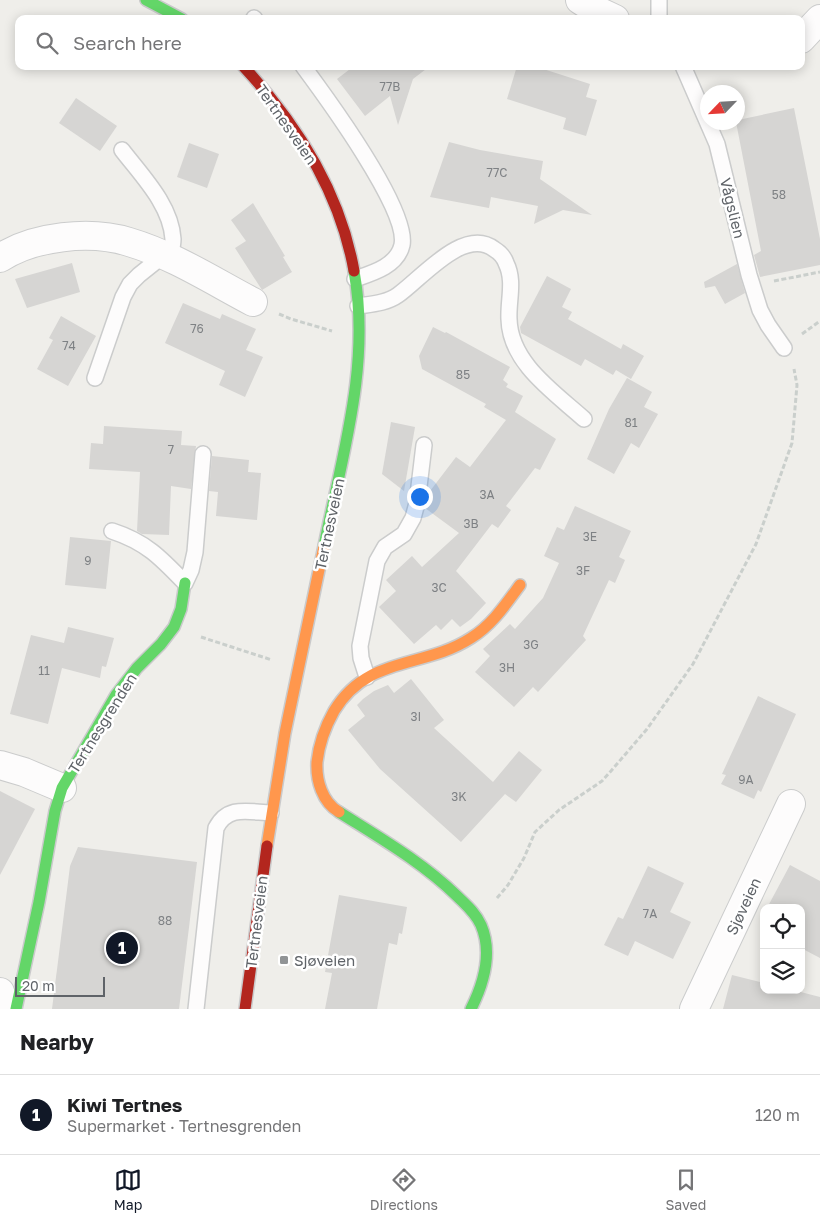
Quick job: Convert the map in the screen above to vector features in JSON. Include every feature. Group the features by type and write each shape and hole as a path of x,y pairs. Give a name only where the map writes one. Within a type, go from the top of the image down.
{"street":[{"path":"146,0 174,15"},
{"path":"805,35 820,19"},
{"name":"Tertnesveien","path":"245,1009 271,813 298,669 355,396 360,335 355,279 342,219 311,154 290,122 247,70"},
{"path":"0,258 29,244 58,237 94,237 128,242 167,256 253,302"},
{"name":"Tertnesgrenden","path":"16,1009 37,911 55,811 62,788 86,750 116,695 137,668 161,644 174,627 181,609 185,583"},
{"path":"472,1009 486,971 487,958 482,931 475,914 443,881 426,867 334,810 320,790 317,778 317,761 320,741 326,725 334,710 355,685 382,670 446,651 465,642 482,630 500,613 520,585"},
{"name":"Tertnesgrenden","path":"0,765 24,772 62,788"},
{"name":"Sjøveien","path":"694,1009 791,804"},
{"path":"0,992 6,1009"}],"lane":[{"path":"659,0 659,15"},
{"path":"306,70 352,134 394,208 403,234 402,246 397,256 388,265 376,272 355,279"},
{"name":"Vågslien","path":"686,70 718,144 749,275 760,310 784,348"},
{"path":"95,378 123,297 130,284 138,275 167,256 173,241 168,214 148,183 122,150"},
{"path":"358,306 386,301 397,296 459,247 480,243 488,244 506,261 510,274 509,319 511,338 520,357 540,381 584,419"},
{"path":"367,677 361,658 360,646 377,561 385,546 404,534 413,518 417,503 424,445"},
{"path":"112,531 130,537 145,545 185,583 191,570 195,552 203,454"},
{"path":"196,1009 216,828 221,819 228,813 271,813"}],"path":[{"path":"773,281 820,272"},
{"path":"253,302 291,319 328,330 360,335"},
{"path":"800,336 820,321"},
{"path":"475,914 497,898 508,885 524,858 536,832 559,810 602,781 611,772 647,729 693,664 756,544 792,443 797,385 795,370 784,348"},
{"path":"174,627 298,669"}],"building":[{"path":"349,70 425,70 413,79 398,125 390,96 365,116 337,79"},
{"path":"516,70 546,70 590,84 586,97 597,100 586,136 563,129 566,118 507,99"},
{"path":"76,98 117,126 100,151 59,123"},
{"path":"794,108 820,239 820,265 760,277 754,255 761,251 738,130 745,130 745,118"},
{"path":"449,142 480,150 543,161 540,179 592,215 563,210 534,224 538,206 491,197 489,208 430,197"},
{"path":"189,143 219,154 207,188 177,177"},
{"path":"253,203 285,256 283,257 292,272 262,290 235,248 246,241 231,220"},
{"path":"72,263 80,292 27,308 15,279"},
{"path":"737,264 745,293 725,304 715,286 705,288 704,282"},
{"path":"547,276 571,289 562,307 572,312 568,319 621,349 623,344 644,356 631,379 616,370 613,375 585,359 581,366 521,333 520,327"},
{"path":"183,303 220,319 222,314 256,329 246,350 263,357 245,397 219,385 225,371 165,343"},
{"path":"61,316 96,336 68,386 37,369 53,340 49,338"},
{"path":"433,327 446,332 510,367 503,380 508,384 506,387 523,396 515,412 556,439 540,470 535,468 506,506 511,510 498,528 492,524 456,571 486,603 471,619 460,627 452,619 441,630 436,625 414,644 379,607 396,591 386,580 412,556 422,567 459,533 425,508 427,495 456,457 470,467 506,420 484,407 486,404 422,369 419,356"},
{"path":"627,378 652,392 644,407 658,414 639,448 631,443 614,474 587,459 609,409"},
{"path":"391,422 415,427 404,491 382,474"},
{"path":"104,426 182,431 181,445 196,446 191,489 171,486 169,535 142,534 137,531 140,472 89,469 91,443 103,444"},
{"path":"212,456 249,460 248,472 261,473 257,520 216,516 218,492 209,491"},
{"path":"575,506 631,531 619,557 625,560 615,583 609,580 583,636 586,640 538,692 533,687 514,707 475,672 490,656 483,649 510,624 515,629 543,598 559,563 544,556 557,527 564,530"},
{"path":"70,537 111,541 106,589 65,585"},
{"path":"68,627 114,638 106,667 102,666 100,678 62,668 48,724 10,714 31,635 64,643"},
{"path":"411,679 444,720 434,728 493,782 519,751 542,770 516,802 505,794 461,842 380,769 348,730 365,716 357,705 363,699 374,691 388,685 394,693"},
{"path":"758,696 796,714 761,792 758,790 754,799 721,784 726,775 722,774"},
{"path":"0,791 35,809 0,875"},
{"path":"78,847 197,862 179,1009 52,1009 70,866"},
{"path":"790,865 820,881 820,958 805,950 805,904 769,904"},
{"path":"648,866 684,883 670,912 691,922 673,959 635,941 628,956 604,945 618,917 623,919"},
{"path":"339,895 407,907 402,934 399,933 397,945 389,943 377,1009 325,1009 332,973 325,972"},
{"path":"732,975 760,982 760,994 805,993 820,997 820,1009 723,1009"}],"traffic: fast":[{"path":"146,0 174,15"},
{"path":"324,546 346,444 357,375 359,341 358,306 354,271"},
{"path":"16,1009 39,902 55,811 62,788 116,695 137,668 161,644 174,627 181,609 185,583"},
{"path":"339,812 430,872 476,916 485,936 487,957 480,989 471,1009"}],"traffic: slow":[{"path":"267,846 285,733 324,546"},
{"path":"339,812 324,797 319,783 317,762 321,742 328,723 334,711 348,693 363,680 380,671 453,648 479,633 504,607 520,585"}],"traffic: jam":[{"path":"247,70 281,111 314,161 338,214 354,271"},
{"path":"245,1009 267,846"}],"place":[{"name":"Kiwi Tertnes","path":"122,948"},
{"name":"Sjøveien","path":"284,960"}]}
